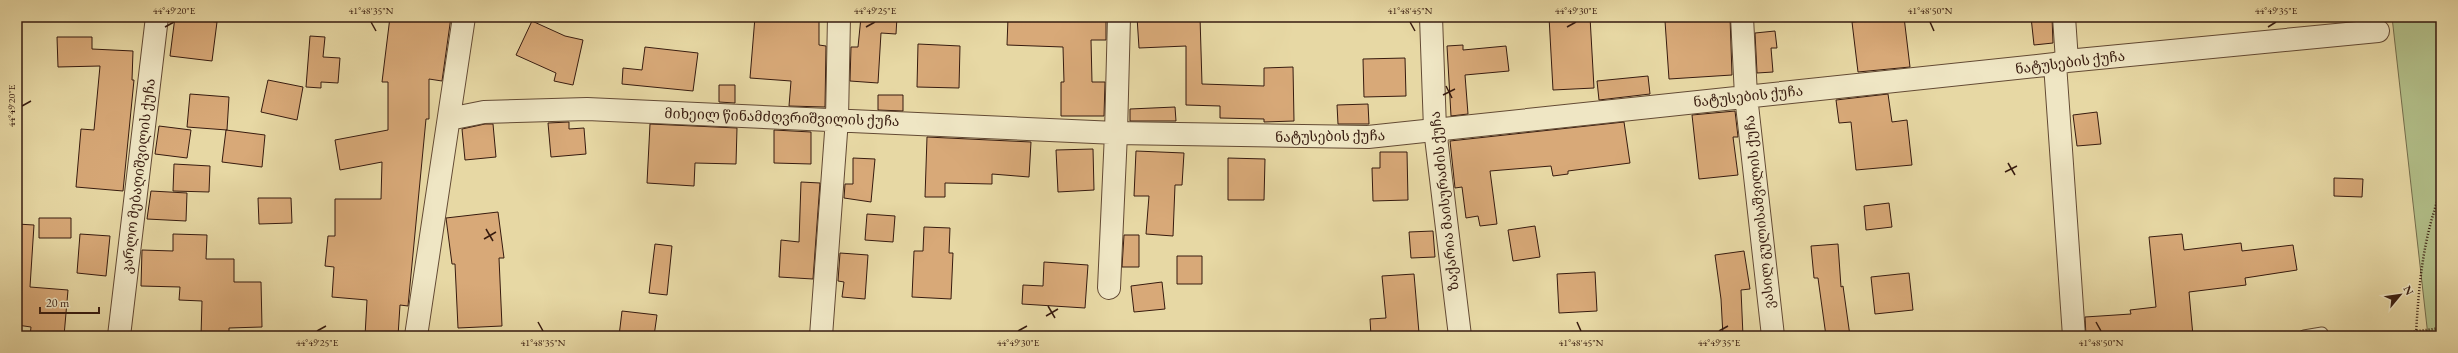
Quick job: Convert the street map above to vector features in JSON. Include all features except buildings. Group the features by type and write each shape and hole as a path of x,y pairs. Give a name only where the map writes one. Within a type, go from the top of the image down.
{"street":[{"name":"კარლო მებაღიშვილის ქუჩა","path":"119,336 157,17"},
{"path":"416,336 464,17"},
{"path":"821,336 837,119 840,17"},
{"path":"1109,288 1116,133 1119,17"},
{"name":"ზაქარია მაისურაძის ქუჩა","path":"1431,17 1435,129 1460,336"},
{"name":"ვასილ გულისაშვილის ქუჩა","path":"1742,17 1746,96 1773,336"},
{"path":"2064,17 2061,62 2074,336"},
{"name":"ნატუსების ქუჩა","path":"1116,133 1368,137 2061,62 2378,31"},
{"name":"მიხეილ წინამძღვრიშვილის ქუჩა","path":"449,119 484,112 587,109 837,119 1116,133"}],"lane":[{"path":"2304,336 2322,333"}],"path":[{"path":"2416,333 2419,284 2426,236 2437,202 2441,199"},
{"path":"2381,336 2416,333 2441,328"}],"green space":[{"path":"2392,17 2441,17 2441,336 2428,336"}]}
